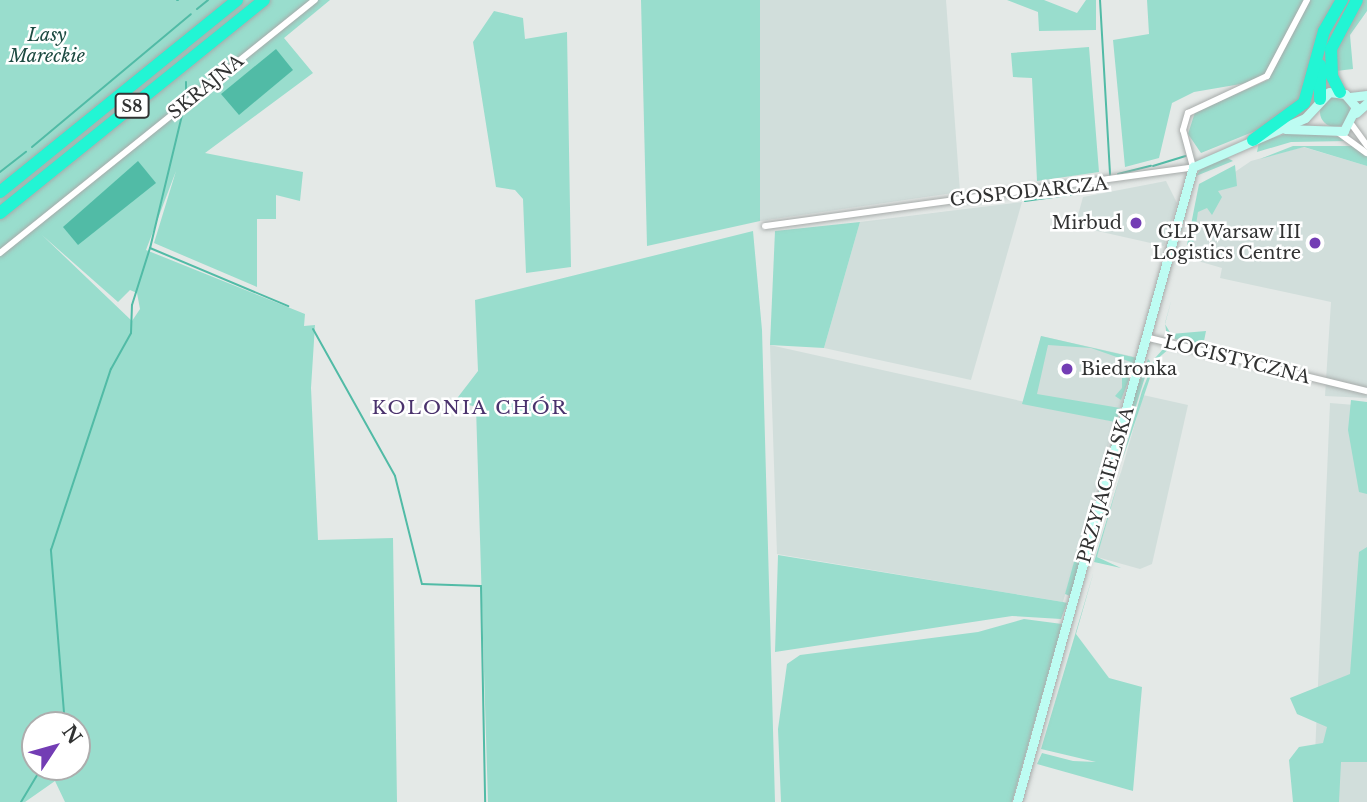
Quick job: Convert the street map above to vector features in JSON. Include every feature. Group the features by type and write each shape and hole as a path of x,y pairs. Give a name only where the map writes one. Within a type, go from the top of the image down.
{"highway":[{"name":"S8","path":"0,192 237,0"},
{"name":"S8","path":"0,213 264,0"},
{"path":"1253,140 1304,103 1324,31 1342,0"},
{"path":"1345,95 1332,76 1331,49 1357,0"},
{"path":"1317,104 1318,58"}],"street":[{"name":"SKRAJNA","path":"0,253 315,0"},
{"path":"1193,167 1183,130 1188,113 1267,76 1307,0"},
{"path":"1345,95 1356,113"},
{"name":"GOSPODARCZA","path":"1285,129 1317,104 1345,95 1367,95"},
{"path":"1367,103 1356,113 1352,125 1339,133 1367,153"},
{"path":"1317,104 1321,128"},
{"path":"1352,125 1367,146"},
{"name":"GOSPODARCZA","path":"765,226 1193,167 1285,129 1321,128 1339,133"},
{"name":"PRZYJACIELSKA","path":"1017,802 1149,338 1193,167"},
{"name":"LOGISTYCZNA","path":"1149,338 1367,391"}],"shaded area":[{"path":"760,0 946,0 960,192 760,221"},
{"path":"276,49 293,70 239,115 221,94"},
{"path":"1303,147 1367,166 1367,398 1325,396 1331,302 1220,278 1222,268 1184,257 1204,193 1251,161"},
{"path":"138,161 156,183 78,245 63,227"},
{"path":"1166,181 1177,203 1164,246 1075,226 1083,197"},
{"path":"1022,202 971,380 824,348 860,222"},
{"path":"1041,336 1135,357 1119,413 1026,392"},
{"path":"770,345 1115,422 1063,602 777,554"},
{"path":"1143,395 1188,405 1152,564 1140,569 1097,557"},
{"path":"1330,403 1367,406 1367,802 1313,802"}],"green space":[{"name":"Lasy Mareckie","path":"0,0 330,0 284,38 313,73 205,153 303,172 300,201 276,195 276,219 257,219 257,287 154,243 176,171 146,250 305,314 304,326 315,325 311,388 318,540 393,538 397,802 65,802 55,781 25,802 0,802","holes":["42,235 118,302 130,290 137,293 140,309 132,321"]},
{"path":"641,0 760,0 760,221 647,246"},
{"path":"1007,0 1044,0 1077,13 1086,0 1096,0 1096,30 1039,31 1038,12"},
{"path":"1147,0 1367,0 1367,11 1350,35 1353,69 1319,73 1320,91 1310,110 1287,124 1305,95 1270,125 1201,153 1188,134 1195,112 1270,79 1194,92 1172,103 1159,158 1125,167 1113,40 1149,34"},
{"path":"494,11 523,18 525,39 567,32 571,267 526,273 523,199 515,190 496,187 473,42"},
{"path":"1089,47 1099,172 1037,181 1032,78 1013,77 1011,53"},
{"path":"1335,97 1345,102 1350,112 1345,122 1335,127 1325,122 1320,112 1325,102"},
{"path":"1295,131 1340,137 1347,141 1291,142 1257,152 1259,142"},
{"path":"1293,146 1352,146 1367,155 1367,166 1304,147 1260,159"},
{"path":"1224,156 1233,161 1196,176 1203,166"},
{"path":"1235,165 1237,186 1218,191 1222,197 1212,215 1207,208 1198,212 1193,244 1187,245 1199,184"},
{"path":"860,222 824,348 770,345 775,231"},
{"path":"753,231 762,330 775,802 488,802 476,407 455,401 478,371 475,300"},
{"path":"1165,324 1171,334 1206,331 1203,346 1167,337"},
{"path":"1041,336 1137,358 1121,400 1115,396 1122,388 1122,364 1131,362 1091,348 1048,345 1037,394 1120,408 1110,450 1115,422 1022,404"},
{"path":"1165,347 1170,348 1156,360 1122,461 1142,391 1155,358"},
{"path":"1148,359 1150,361 1119,460 1136,390"},
{"path":"1351,400 1367,402 1367,494 1359,492 1348,430"},
{"path":"1122,469 1097,557 1121,568 1094,562"},
{"path":"1079,544 1083,549 1070,596 1065,594"},
{"path":"1367,547 1367,762 1341,762 1339,802 1293,802 1289,760 1299,747 1323,743 1327,727 1297,714 1290,698 1350,674 1359,552"},
{"path":"778,555 1067,603 1061,619 1012,616 775,652"},
{"path":"1094,571 1076,634 1109,678 1142,687 1133,791 1037,764 1042,753 1073,761 1096,762 1041,749"},
{"path":"1024,619 1062,624 1012,802 781,802 778,729 787,664 800,655 978,632"}],"waterway":[{"path":"197,9 208,0"},
{"path":"1100,0 1110,176"},
{"path":"32,147 191,14"},
{"path":"186,82 186,93"},
{"path":"183,111 150,248 288,306"},
{"path":"0,172 26,152"},
{"path":"1153,166 1185,156"},
{"path":"1118,174 1151,166"},
{"path":"1025,201 1110,189"},
{"path":"64,711 51,550 111,369 131,333 132,305 150,248"},
{"path":"313,329 395,476 422,584 481,586 485,802"},
{"path":"21,802 34,781"}],"place":[{"name":"Mirbud","path":"1136,223"},
{"name":"GLP Warsaw III Logistics Centre","path":"1315,243"},
{"name":"Biedronka","path":"1067,369"}],"district":[{"name":"KOLONIA CHÓR","path":"470,408"}]}
